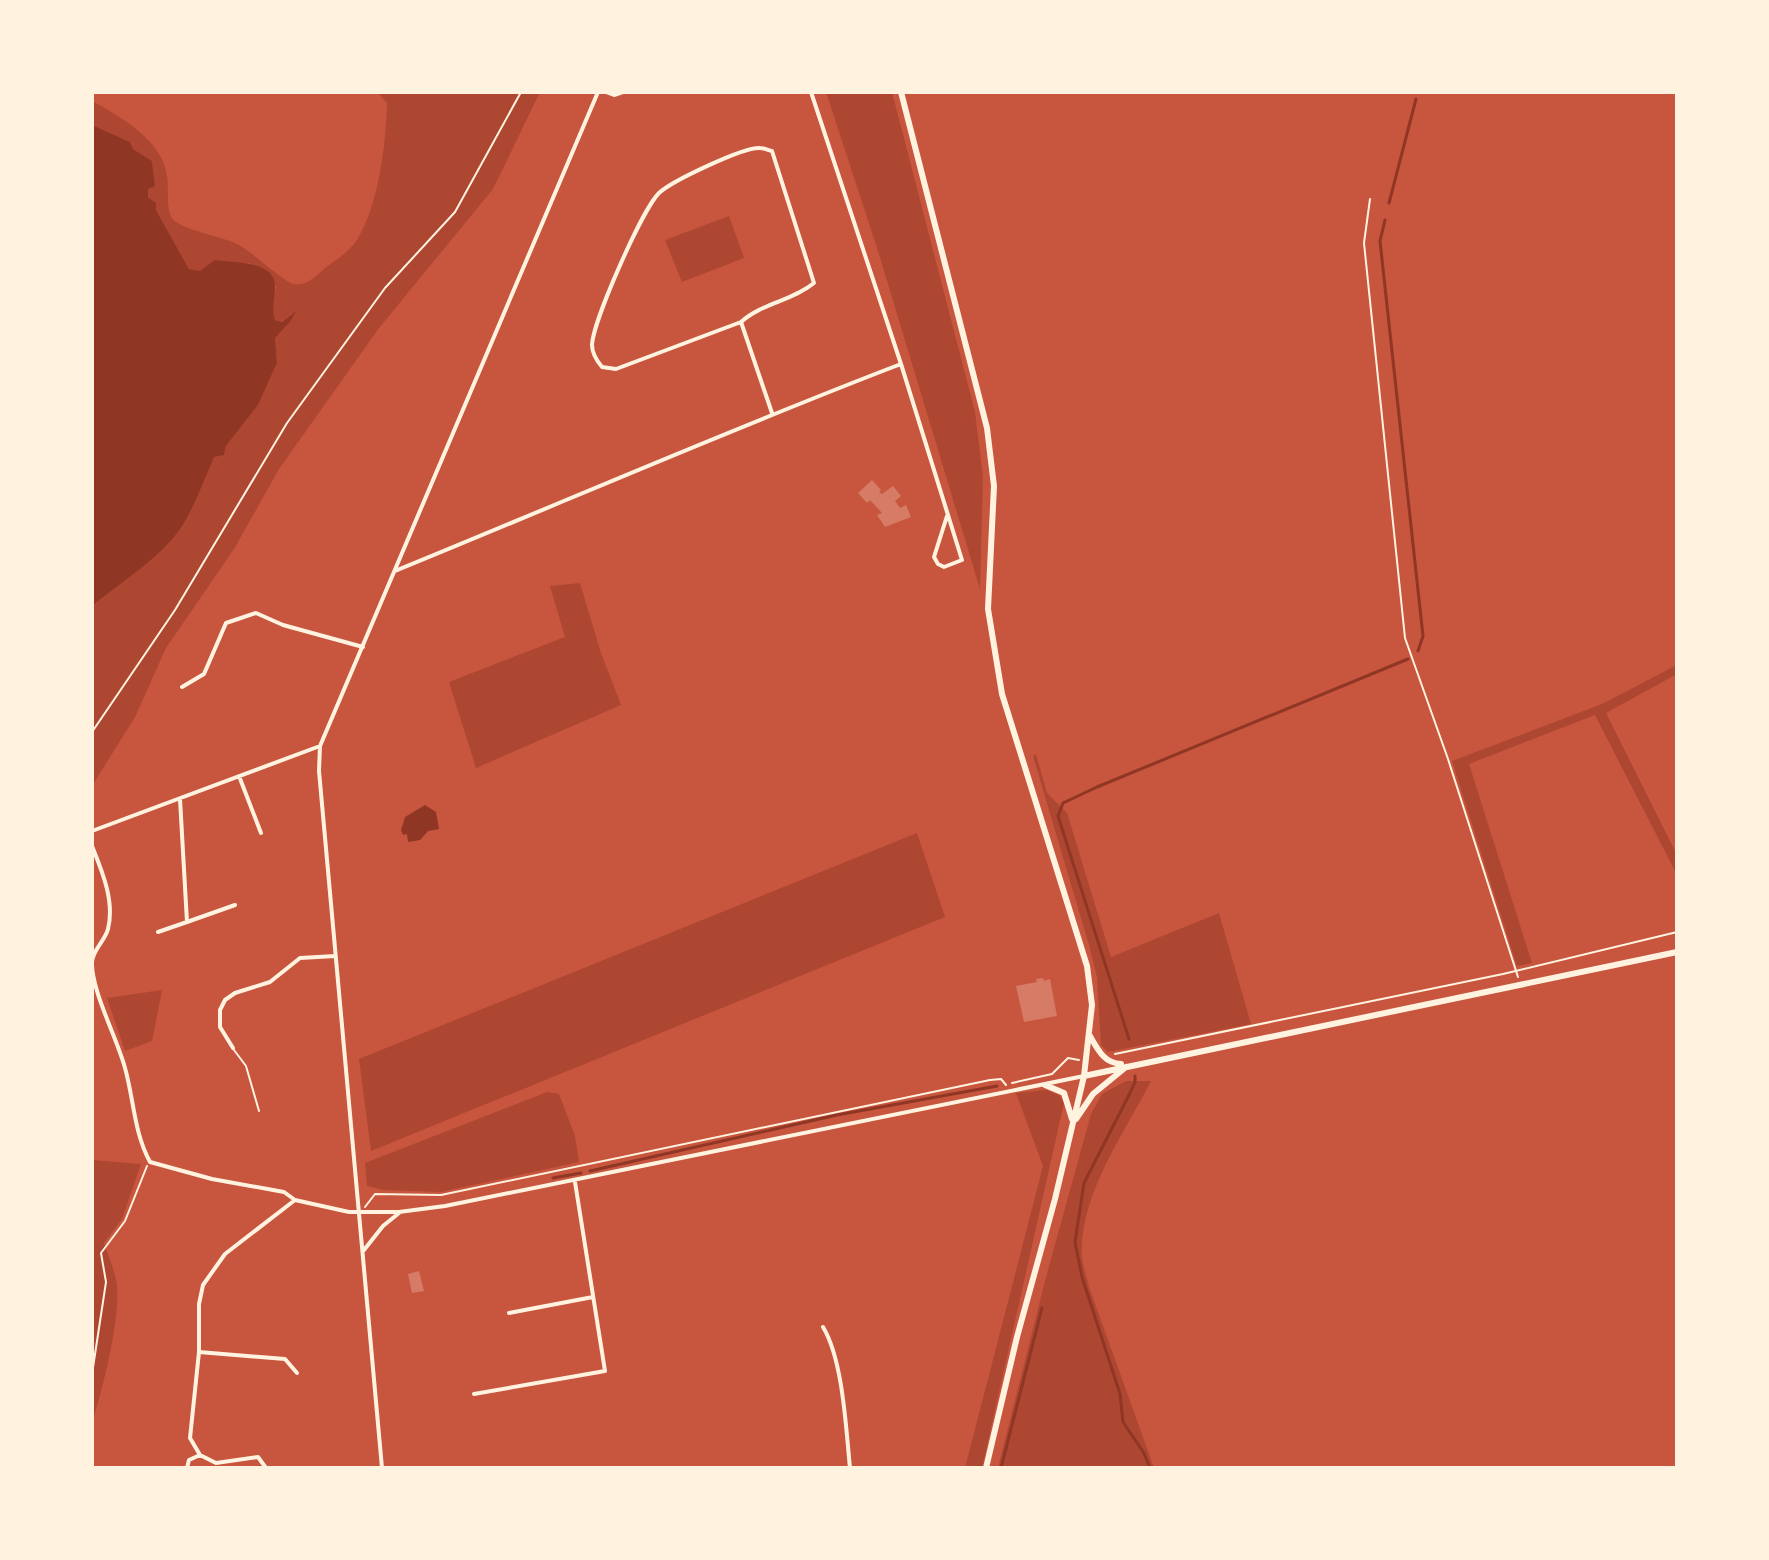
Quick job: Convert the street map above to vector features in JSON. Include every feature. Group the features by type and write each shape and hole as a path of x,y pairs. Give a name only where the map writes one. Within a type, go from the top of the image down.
{"main road":[{"path":"901,92 987,428 994,486 988,609 992,646 1006,708 1087,966 1092,1005 1084,1076 986,1468"},
{"path":"1084,1076 1677,952"},
{"path":"1090,1036 1102,1057 1114,1064 1129,1065"},
{"path":"1072,1125 1093,1094 1129,1065"},
{"path":"1045,1085 1064,1093 1072,1125"}],"street":[{"path":"382,1468 319,771 320,746 598,92"},
{"path":"606,92 614,95 623,92"},
{"path":"811,92 962,560 944,567 934,557 947,516"},
{"path":"759,147 772,151 814,283 804,291 752,312 741,322 616,369 602,367 592,346 598,320 625,253 658,194 693,172 759,147"},
{"path":"741,322 772,413"},
{"path":"395,571 677,456 772,413 901,364"},
{"path":"182,687 204,674 226,623 256,613 283,625 363,647"},
{"path":"92,831 320,746"},
{"path":"239,776 261,833"},
{"path":"180,799 187,922"},
{"path":"92,846 107,886 110,914 105,936 93,956 95,981 125,1068 141,1146 150,1162 212,1179 284,1192 295,1200 359,1213 445,1206 1084,1076"},
{"path":"158,932 235,905"},
{"path":"233,1048 220,1027 220,1010 225,1000 235,993 270,982 300,958 335,956"},
{"path":"474,1394 605,1371 575,1182"},
{"path":"266,1468 258,1457 216,1463 200,1455 190,1438 199,1352 199,1304 203,1285 225,1254 295,1200"},
{"path":"363,1252 375,1234 399,1212"},
{"path":"509,1313 593,1297"},
{"path":"823,1327 831,1342 846,1422 850,1468"},
{"path":"199,1352 285,1359 297,1373"},
{"path":"187,1468 189,1460 200,1455"}],"lane":[{"path":"233,1048 246,1066 259,1111"}],"path":[{"path":"92,94 96,92"},
{"path":"92,732 175,610 287,423 385,288 455,212 521,92"},
{"path":"1370,199 1364,243 1405,638 1448,759 1520,986"},
{"path":"1102,1057 1516,971 1677,932"},
{"path":"359,1213 375,1194 441,1195 990,1080 1001,1079 1006,1085 1052,1074 1068,1058 1087,1060"},
{"path":"92,1374 106,1282 101,1253 125,1221 150,1162"}],"shaded area":[{"path":"377,92 540,92 493,189 379,328 279,469 234,549 166,648 135,717 92,786 92,606 153,558 182,525 214,456 224,455 226,446 258,405 277,363 275,338 290,322 293,313 281,322 275,320 272,311 276,286 250,263 200,272 189,269 156,210 156,203 148,197 148,189 155,186 152,161 133,149 130,142 92,125 92,101 127,122 158,152 167,176 172,218 192,229 239,245 282,278 294,284 303,284 347,252 365,225 376,192 385,137 387,103"},
{"path":"826,92 892,92 975,412 983,477 980,589 878,251"},
{"path":"92,125 130,142 133,149 152,161 155,186 148,189 148,197 156,203 156,210 189,269 200,271 215,260 261,267 273,278 275,320 282,322 296,311 275,338 277,363 258,405 226,446 224,455 214,457 182,526 153,558 92,606"},
{"path":"729,216 744,258 682,282 665,240"},
{"path":"580,583 621,705 476,768 449,682 565,637 550,586"},
{"path":"1677,665 1677,674 1606,713 1677,855 1677,875 1595,715 1469,764 1532,963 1517,966 1452,761 1602,704"},
{"path":"1036,754 1047,793 1067,813 1111,957 1219,913 1251,1024 1108,1052 1101,1045 1097,977 1033,756"},
{"path":"425,805 436,812 439,829 428,831 420,840 408,842 407,834 403,835 401,830 405,817"},
{"path":"917,833 945,917 371,1151 359,1059"},
{"path":"162,990 152,1041 125,1051 107,998"},
{"path":"1126,1081 1151,1081 1095,1188 1087,1211 1082,1257 1089,1287 1154,1468 998,1468 1091,1114 1102,1094"},
{"path":"1046,1090 1059,1095 1064,1103 982,1468 965,1468 1043,1166 1016,1093"},
{"path":"547,1092 559,1094 575,1136 579,1162 441,1192 383,1190 367,1186 365,1163"},
{"path":"92,1160 141,1164 122,1219 104,1243 116,1279 117,1310 106,1372 92,1423"}],"building":[{"path":"872,480 882,494 893,486 901,496 895,501 900,508 906,505 911,517 885,527 877,515 882,513 858,493"},
{"path":"1043,978 1044,981 1050,979 1057,1016 1024,1022 1016,986"},
{"path":"419,1271 424,1291 412,1293 408,1274"}],"waterway":[{"path":"1389,203 1416,99"},
{"path":"1385,220 1380,241 1423,636 1418,651"},
{"path":"1129,1039 1058,816 1063,803 1408,659"},
{"path":"1135,1076 1130,1093 1084,1183 1075,1242 1082,1277 1120,1394 1123,1422 1144,1453 1150,1468"},
{"path":"590,1171 837,1115 997,1086"},
{"path":"553,1178 581,1173"},
{"path":"1001,1468 1042,1308"}]}
